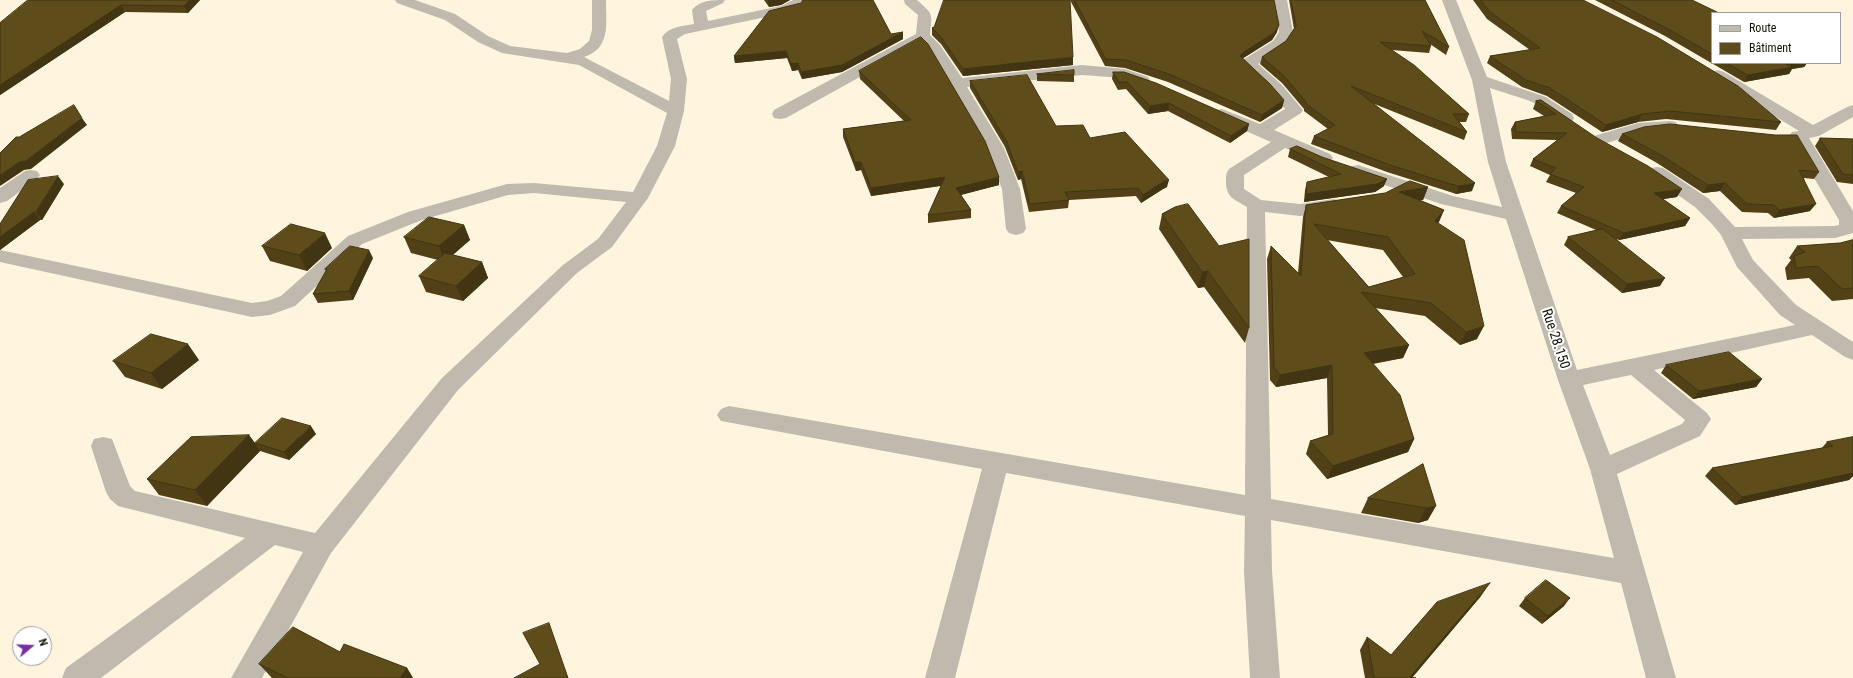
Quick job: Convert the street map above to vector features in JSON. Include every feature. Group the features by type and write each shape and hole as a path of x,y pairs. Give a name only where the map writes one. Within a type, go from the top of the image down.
{"street":[{"path":"402,0 450,17 483,39 507,50 568,58 584,62 676,111"},
{"path":"568,58 585,52 596,43 599,30 599,0"},
{"path":"702,27 699,10 705,5 718,0"},
{"path":"246,678 321,545 450,384 570,269 605,243 640,198 666,146 676,111 679,79 669,37 680,31 785,9 796,5 800,0"},
{"path":"1260,131 1296,110 1275,87 1248,63 1278,44 1286,32 1280,0"},
{"name":"Rue 28.150","path":"1449,0 1480,80 1497,162 1514,215 1569,380 1603,469 1661,678"},
{"path":"910,1 925,14 922,36"},
{"path":"922,36 935,48 995,148 1010,189 1016,229"},
{"path":"780,114 922,36"},
{"path":"1706,68 1799,135 1849,220 1848,228 1835,232 1730,232"},
{"path":"957,83 1082,70 1125,74 1154,84"},
{"path":"1480,80 1540,100 1590,134 1618,150"},
{"path":"1210,109 1326,159 1448,200 1514,215"},
{"path":"1799,135 1853,110"},
{"path":"1590,134 1666,125 1682,127"},
{"path":"1284,141 1235,174 1235,191 1256,205 1300,210 1351,202"},
{"path":"1644,164 1702,203 1730,232 1744,263 1788,310 1851,353"},
{"path":"0,197 31,174"},
{"path":"1380,198 1403,185"},
{"path":"0,256 252,310 270,308 288,301 355,240 415,216 507,190 534,188 640,198"},
{"path":"1256,205 1258,571 1265,678"},
{"path":"1569,380 1813,328"},
{"path":"1603,469 1691,430 1699,419 1635,366"},
{"path":"729,415 1632,573"},
{"path":"103,446 119,492 127,499 321,545"},
{"path":"940,678 996,462"},
{"path":"77,678 271,534"}],"building":[{"path":"28,0 190,0 184,6 121,5 0,85 0,23"},
{"path":"803,0 873,0 891,34 903,32 842,65 801,72 798,63 791,64 786,51 734,56 769,11 801,3"},
{"path":"944,0 1070,0 1073,57 963,69 941,37 932,28 934,27"},
{"path":"1075,0 1274,0 1279,25 1274,33 1240,56 1270,84 1284,100 1262,115 1169,74 1126,60 1106,59"},
{"path":"1291,0 1425,0 1449,47 1422,31 1431,46 1380,42 1414,65 1469,114 1453,114 1467,132 1351,86 1475,183 1459,186 1447,183 1390,165 1314,136 1335,125 1306,104 1306,102 1284,76 1262,57 1286,41 1296,26"},
{"path":"1481,0 1583,0 1657,37 1738,86 1781,122 1670,111 1642,114 1606,125 1550,88 1526,80 1490,56 1540,48 1490,12"},
{"path":"1612,0 1692,0 1717,12 1711,12 1711,53"},
{"path":"921,37 928,44 985,141 999,177 956,188 971,210 928,215 945,177 871,188 861,162 855,162 843,129 911,120 859,71"},
{"path":"1729,64 1786,64 1793,67 1748,75"},
{"path":"1074,70 1074,75 1037,74"},
{"path":"1113,72 1124,72 1156,83 1249,124 1231,136 1169,103 1150,106 1127,82 1119,82"},
{"path":"1027,75 1056,126 1083,125 1090,138 1125,132 1169,180 1164,181 1143,195 1138,188 1065,192 1069,200 1030,204 1022,171 1018,172 1006,140 970,81"},
{"path":"1541,100 1597,138 1648,166 1682,189 1654,193 1690,218 1624,233 1561,206 1584,187 1550,174 1556,168 1533,159 1567,133 1516,132 1515,122 1556,114 1536,101"},
{"path":"74,105 82,118 26,161 19,162 0,175 0,153 16,137 19,137"},
{"path":"1670,124 1775,135 1797,135 1819,172 1799,170 1816,204 1779,210 1774,205 1747,204 1725,183 1708,185 1661,155 1622,134 1644,127"},
{"path":"1820,138 1853,139 1853,175 1843,174"},
{"path":"1297,146 1322,157 1387,179 1377,184 1306,194 1307,182 1341,174 1290,149"},
{"path":"58,176 36,212 0,237 0,224 28,180"},
{"path":"1410,181 1428,187 1399,192 1444,210 1435,221 1464,240 1484,326 1466,332 1431,303 1361,292 1409,345 1364,353 1400,395 1414,439 1333,466 1310,441 1333,434 1332,365 1280,375 1274,367 1271,246 1301,276 1306,205 1385,193","holes":["1314,224 1388,237 1415,274 1369,287"]},
{"path":"1188,204 1219,246 1249,239 1249,328 1208,271 1202,272 1162,214 1175,207"},
{"path":"429,217 464,225 439,246 404,237"},
{"path":"291,224 325,233 299,255 262,246"},
{"path":"1603,229 1665,278 1627,284 1568,237"},
{"path":"1853,240 1853,288 1842,289 1818,266 1796,268 1794,256 1805,252 1797,246 1840,243"},
{"path":"350,246 369,250 349,291 313,294 327,269 325,269"},
{"path":"445,253 482,262 456,286 419,276"},
{"path":"151,334 188,344 151,373 113,361"},
{"path":"1729,352 1762,379 1699,391 1666,365"},
{"path":"282,418 311,426 284,452 255,443"},
{"path":"249,435 195,490 147,479 191,437"},
{"path":"1853,437 1853,473 1742,497 1712,468 1833,446 1827,442"},
{"path":"1423,464 1436,506 1426,508 1368,498"},
{"path":"1546,580 1570,598 1548,616 1525,598"},
{"path":"1490,583 1410,677 1416,678 1374,678 1367,637 1391,655 1437,602"},
{"path":"549,623 568,678 514,678 540,664 523,633"},
{"path":"293,627 340,652 344,644 407,668 400,678 288,678 259,664"}]}
